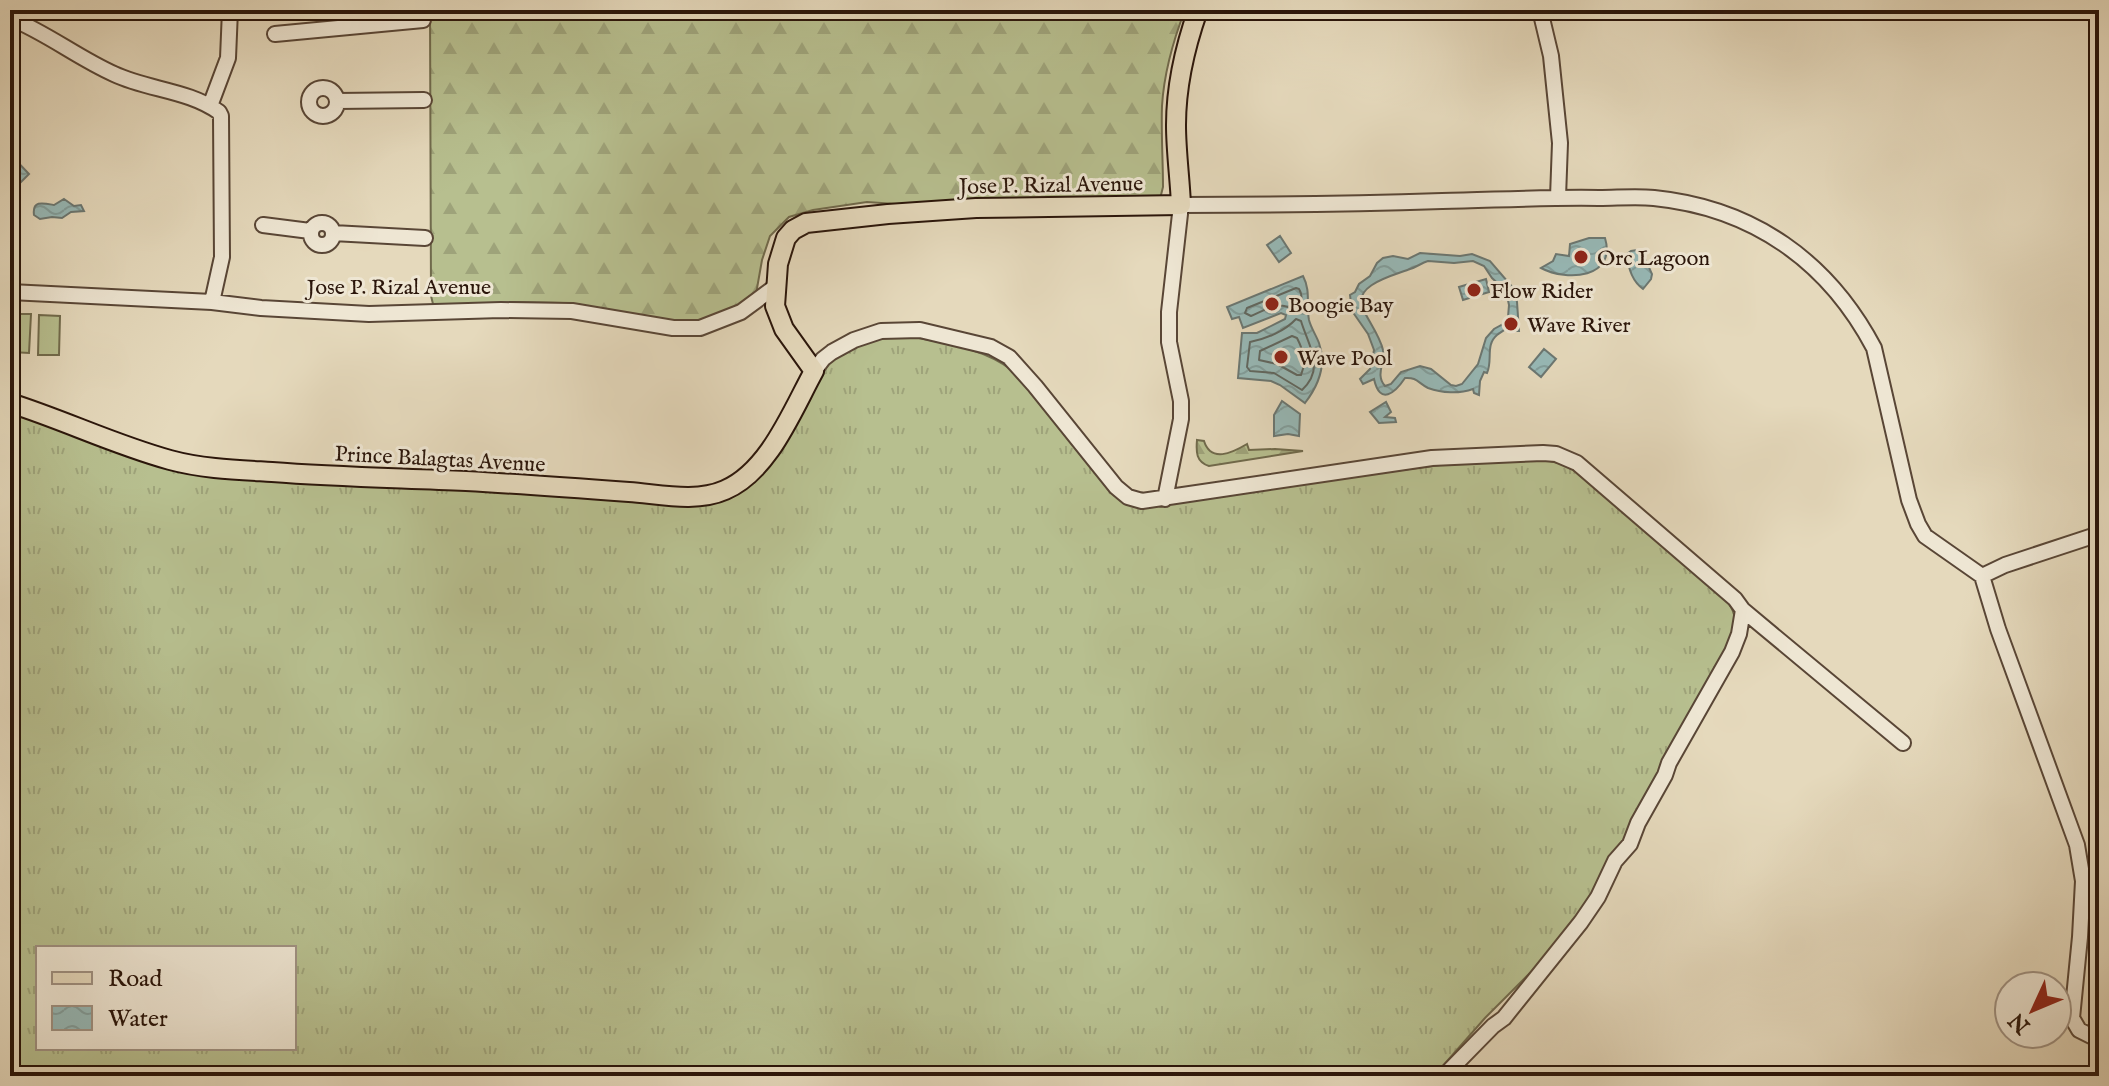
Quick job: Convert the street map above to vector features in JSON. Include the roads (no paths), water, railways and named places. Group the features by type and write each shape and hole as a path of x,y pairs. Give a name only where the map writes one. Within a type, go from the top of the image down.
{"main road":[{"path":"1181,205 1176,124 1188,37 1198,10"},
{"name":"Jose P. Rizal Avenue","path":"814,371 779,318 775,306 778,264 786,238 806,223 976,208 1181,205"},
{"name":"Prince Balagtas Avenue","path":"10,403 170,460 201,466 337,477 466,481 706,496 724,491 754,471 771,448 814,371"}],"street":[{"path":"210,106 228,58 230,10"},
{"path":"1540,10 1551,56 1560,143 1558,197"},
{"path":"10,18 52,38 116,76 189,97 210,106 221,116 222,257 212,302"},
{"path":"275,34 423,20"},
{"path":"337,101 424,100"},
{"path":"1165,499 1181,419 1181,401 1168,329 1181,205 1358,204 1558,197 1653,198 1694,205 1759,229 1792,248 1816,269 1864,329 1874,348 1909,500 1918,524 1925,536 1982,576 1998,629 2077,845 2083,881 2072,1018 2079,1030 2099,1036"},
{"path":"263,225 310,231 315,224 323,222 330,226 333,233 425,238"},
{"name":"Jose P. Rizal Avenue","path":"10,292 369,314 572,311 673,328 700,328 741,312 776,286"},
{"path":"814,371 832,352 881,331 920,330 991,347 1018,366 1122,492 1142,501 1432,458 1556,454 1577,463 1594,476 1735,599 1743,610 1903,743"},
{"path":"1982,576 2099,534"},
{"path":"1444,1076 1504,1018 1598,897 1615,861 1630,844 1669,763 1732,652 1743,610"}],"water":[{"path":"10,154 29,174 10,193"},
{"path":"64,199 74,206 81,205 84,211 71,212 62,218 40,219 34,215 37,205 54,205"},
{"path":"1280,236 1291,253 1279,262 1267,245"},
{"name":"Orc Lagoon","path":"1589,238 1605,238 1607,251 1604,262 1597,269 1564,275 1541,268 1553,261 1556,254 1569,256 1570,244"},
{"path":"1637,250 1642,252 1652,274 1643,289 1633,278 1627,254"},
{"name":"Wave River","path":"1420,253 1472,254 1490,261 1514,289 1519,331 1509,331 1508,327 1493,339 1489,368 1480,381 1479,395 1473,389 1456,392 1433,390 1415,379 1405,378 1397,388 1384,395 1374,379 1363,384 1360,379 1370,369 1374,350 1368,334 1352,311 1350,295 1383,258 1408,259","holes":["1428,261 1473,261 1484,266 1506,291 1508,317 1486,338 1478,364 1462,384 1451,385 1431,369 1420,366 1401,372 1391,384 1385,386 1380,373 1383,350 1363,309 1363,293 1376,282"]},
{"name":"Wave Pool","path":"1303,276 1308,292 1309,320 1322,359 1314,390 1305,403 1271,381 1238,378 1242,333 1257,333 1285,319 1286,315 1281,313 1243,328 1239,317 1232,319 1227,307"},
{"name":"Flow Rider","path":"1486,279 1489,292 1463,300 1459,287"},
{"path":"1544,349 1556,359 1541,377 1529,367"},
{"path":"1282,401 1300,414 1299,436 1274,436 1274,415"},
{"path":"1386,402 1391,412 1385,417 1395,418 1396,422 1379,423 1370,412"}],"place":[{"name":"Orc Lagoon","path":"1581,257"},
{"name":"Flow Rider","path":"1474,290"},
{"name":"Boogie Bay","path":"1272,304"},
{"name":"Wave River","path":"1511,324"},
{"name":"Wave Pool","path":"1281,357"}]}
